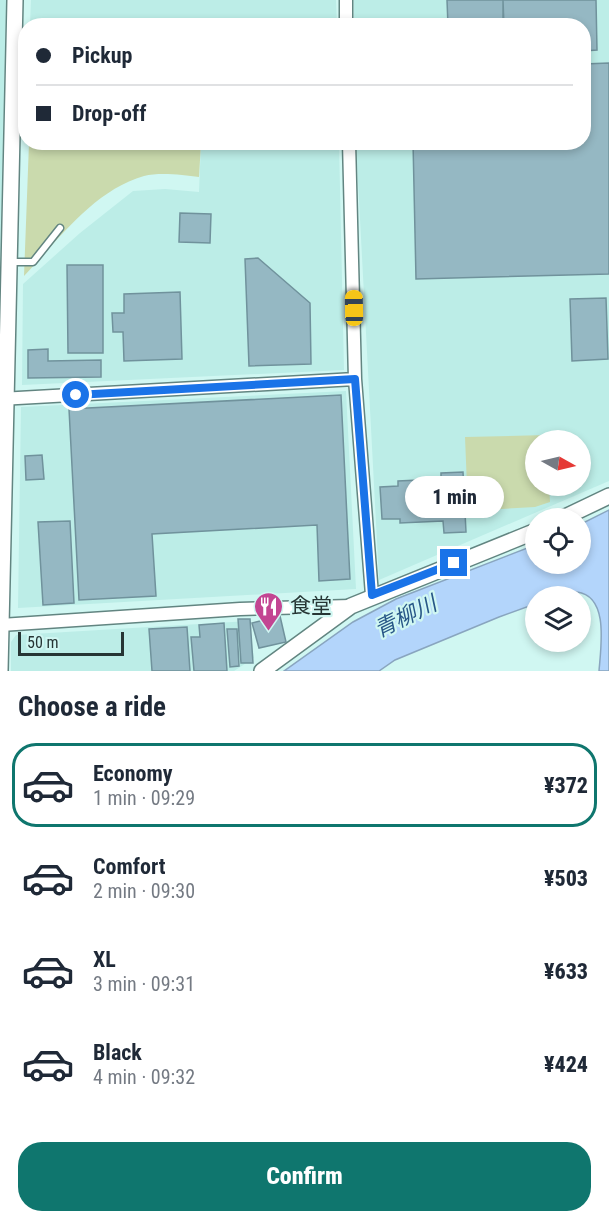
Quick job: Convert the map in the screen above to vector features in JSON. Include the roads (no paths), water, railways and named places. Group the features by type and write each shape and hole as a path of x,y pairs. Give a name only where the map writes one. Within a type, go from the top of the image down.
{"street":[{"path":"0,671 4,342 9,262 15,0"},
{"path":"346,0 346,18"},
{"path":"349,150 355,379 372,595"},
{"path":"3,399 355,379"},
{"path":"584,508 609,496"},
{"path":"262,671 351,606 372,595 525,535"},
{"path":"1,625 240,609 351,606"}],"lane":[{"path":"9,262 33,262 60,228"}],"water":[{"name":"青柳川","path":"609,510 609,671 599,671 601,624 599,612 591,600 591,586 525,586 525,608 395,660 379,671 284,671 353,622 396,599 525,549 525,574 591,574 591,519"}],"place":[{"name":"食堂","path":"269,632"}]}
